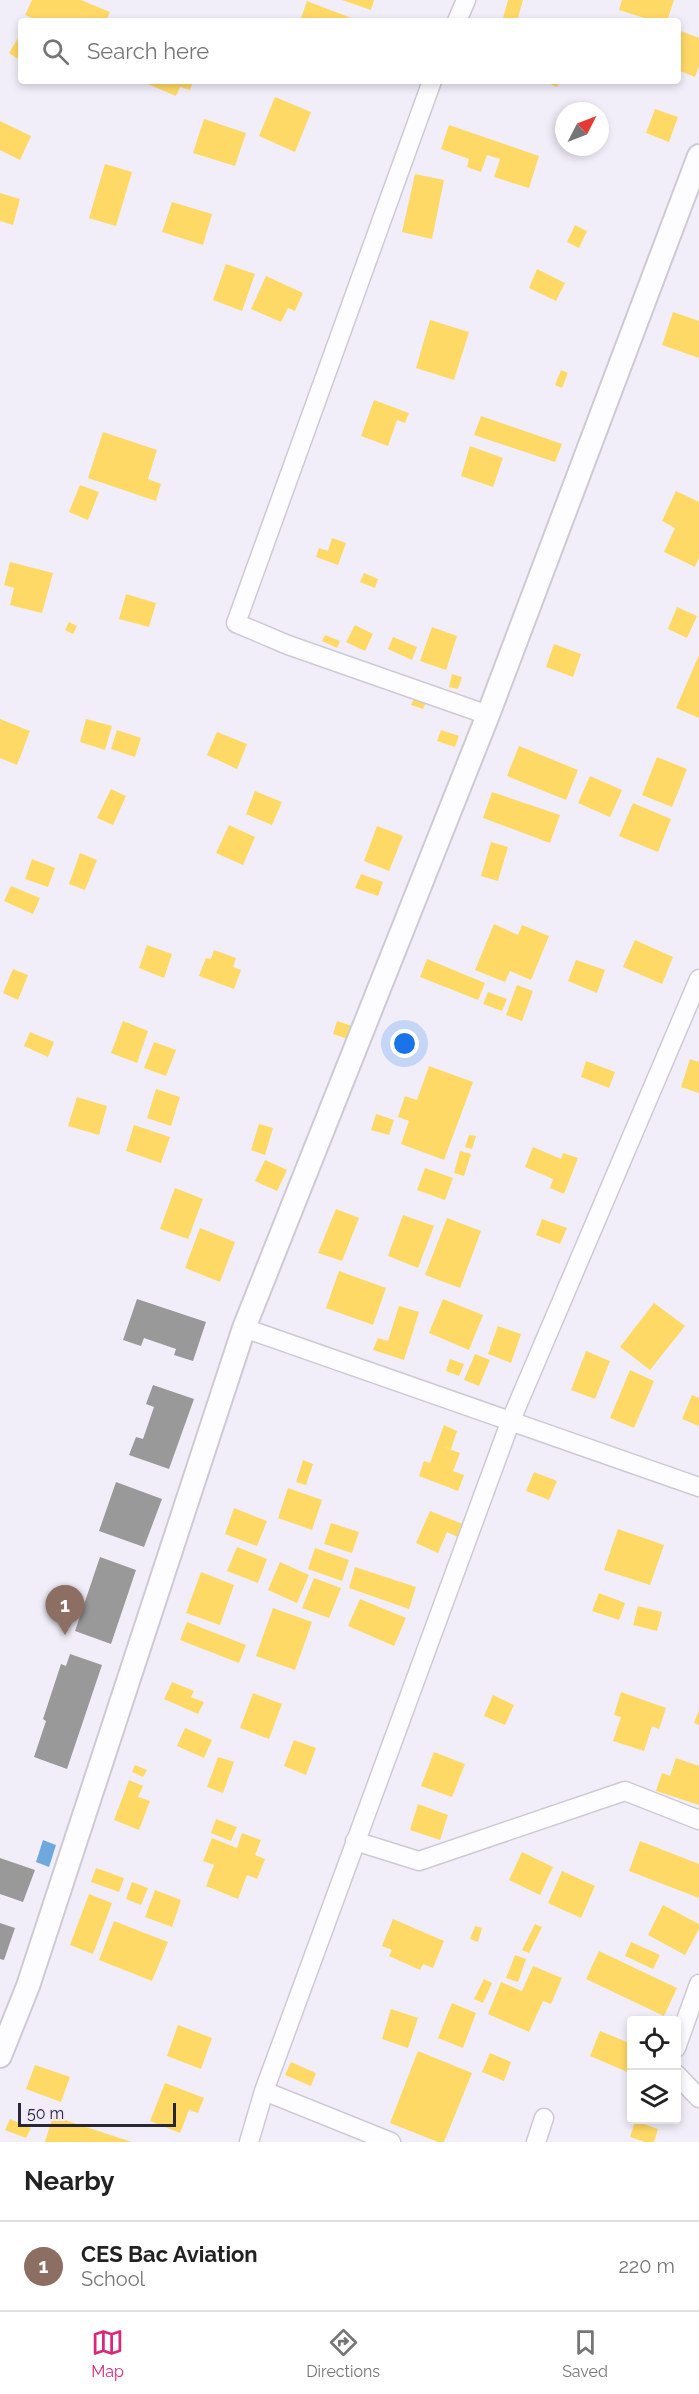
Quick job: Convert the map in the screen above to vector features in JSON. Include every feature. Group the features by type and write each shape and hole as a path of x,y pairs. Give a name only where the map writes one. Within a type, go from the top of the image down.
{"street":[{"path":"458,18 466,0"},
{"path":"431,84 236,623 288,645 488,715"},
{"path":"0,2056 28,1986 244,1328 488,715 699,156"},
{"path":"249,2142 264,2091 355,1840 511,1420 699,979"},
{"path":"244,1328 699,1487"},
{"path":"355,1840 419,1861 624,1791 699,1820"},
{"path":"681,2034 699,1984"},
{"path":"681,2079 699,2097"},
{"path":"264,2091 391,2142"},
{"path":"536,2142 544,2118"}],"building: Homes":[{"path":"32,0 81,0 110,12 107,18 32,18 25,15"},
{"path":"342,0 374,0 371,10"},
{"path":"508,0 523,0 518,18 503,18"},
{"path":"622,0 674,0 668,18 644,18 619,10"},
{"path":"307,1 351,18 301,18"},
{"path":"681,31 699,38 699,66 695,77 681,71"},
{"path":"18,38 18,59 9,53"},
{"path":"148,84 192,84 190,90 180,87 176,96"},
{"path":"275,97 311,112 295,152 259,136"},
{"path":"655,109 678,117 669,142 646,133"},
{"path":"204,119 246,133 235,166 193,153"},
{"path":"0,121 31,136 20,160 0,150"},
{"path":"449,125 539,156 529,188 494,177 500,159 487,155 481,172 467,167 469,159 441,149"},
{"path":"105,164 132,172 116,226 89,218"},
{"path":"415,174 444,180 432,239 402,232"},
{"path":"0,193 20,199 13,225 0,221"},
{"path":"172,202 212,214 203,245 162,232"},
{"path":"575,225 587,231 579,248 567,242"},
{"path":"226,264 255,274 242,311 213,300"},
{"path":"537,269 565,283 556,301 529,288"},
{"path":"266,276 303,293 295,311 288,308 281,322 251,309"},
{"path":"673,312 699,321 699,358 662,345"},
{"path":"430,320 469,332 454,380 416,368"},
{"path":"561,370 568,373 562,388 555,385"},
{"path":"374,400 409,413 405,423 397,420 388,446 361,436"},
{"path":"481,416 562,444 555,462 474,435"},
{"path":"103,432 157,450 148,479 161,484 156,501 88,478"},
{"path":"470,446 503,458 493,487 461,476"},
{"path":"80,485 99,492 88,520 69,512"},
{"path":"676,491 699,502 699,558 695,567 664,552 675,528 662,521"},
{"path":"332,538 346,543 338,565 316,557 319,548 328,551"},
{"path":"10,562 53,573 42,613 10,605 14,588 4,585"},
{"path":"364,573 378,579 375,588 360,582"},
{"path":"126,594 156,603 149,627 119,619"},
{"path":"677,607 697,616 687,638 668,629"},
{"path":"69,622 77,626 73,634 65,630"},
{"path":"355,625 373,634 365,651 346,642"},
{"path":"432,627 457,636 446,670 420,661"},
{"path":"325,635 340,641 337,648 322,641"},
{"path":"393,637 417,647 412,660 388,649"},
{"path":"554,644 581,654 573,677 546,667"},
{"path":"699,655 699,718 676,708"},
{"path":"452,674 462,677 458,689 449,687"},
{"path":"415,696 427,701 423,709 411,705"},
{"path":"0,719 30,731 17,765 0,758"},
{"path":"86,719 112,726 105,750 80,742"},
{"path":"117,730 141,738 135,757 111,749"},
{"path":"441,730 459,736 455,747 437,741"},
{"path":"217,732 247,744 237,769 207,755"},
{"path":"519,746 578,770 566,800 507,776"},
{"path":"657,757 687,769 672,807 642,795"},
{"path":"590,776 622,790 610,817 578,803"},
{"path":"111,789 126,796 113,825 97,818"},
{"path":"255,791 282,802 272,825 246,814"},
{"path":"492,792 560,815 550,843 483,818"},
{"path":"633,803 671,819 658,852 619,836"},
{"path":"229,825 255,837 243,865 216,853"},
{"path":"377,826 403,836 389,871 364,861"},
{"path":"491,842 508,847 498,881 481,876"},
{"path":"80,853 97,860 85,890 69,884"},
{"path":"32,859 55,868 48,887 25,879"},
{"path":"361,874 383,882 378,896 355,888"},
{"path":"11,886 40,898 33,914 4,901"},
{"path":"494,924 518,935 522,925 549,936 531,980 510,971 505,982 475,970"},
{"path":"635,940 673,957 662,984 623,967"},
{"path":"147,945 172,954 164,978 139,968"},
{"path":"214,950 236,958 233,967 241,970 234,989 199,976 206,958 211,959"},
{"path":"427,959 485,983 478,1000 420,977"},
{"path":"576,960 605,970 597,993 568,981"},
{"path":"13,969 28,975 18,1000 3,993"},
{"path":"517,985 533,991 522,1021 506,1015"},
{"path":"488,992 507,999 502,1011 483,1004"},
{"path":"123,1021 148,1031 137,1063 111,1053"},
{"path":"337,1021 352,1026 348,1039 333,1034"},
{"path":"30,1032 54,1042 48,1057 24,1046"},
{"path":"154,1042 176,1050 166,1076 144,1068"},
{"path":"690,1059 699,1062 699,1093 681,1087"},
{"path":"586,1061 615,1072 609,1088 581,1077"},
{"path":"429,1066 473,1082 444,1160 401,1144 409,1121 398,1117 405,1096 417,1100"},
{"path":"156,1089 180,1097 171,1126 147,1118"},
{"path":"77,1097 107,1106 99,1135 68,1126"},
{"path":"376,1114 394,1120 389,1135 371,1130"},
{"path":"259,1124 273,1128 265,1155 251,1150"},
{"path":"134,1125 170,1137 161,1163 126,1151"},
{"path":"469,1135 476,1136 472,1149 465,1147"},
{"path":"533,1147 561,1159 563,1153 578,1158 564,1194 550,1188 553,1179 525,1167"},
{"path":"460,1151 471,1154 464,1176 454,1173"},
{"path":"265,1160 287,1170 277,1191 255,1181"},
{"path":"425,1168 453,1178 445,1200 417,1190"},
{"path":"175,1188 203,1199 188,1239 160,1229"},
{"path":"336,1209 359,1218 342,1261 318,1253"},
{"path":"403,1215 434,1226 418,1268 388,1256"},
{"path":"447,1218 481,1231 460,1288 425,1275"},
{"path":"542,1219 567,1228 560,1244 536,1235"},
{"path":"200,1228 235,1242 220,1282 185,1268"},
{"path":"339,1271 386,1288 373,1325 326,1308"},
{"path":"443,1299 483,1315 469,1350 429,1333"},
{"path":"654,1303 685,1326 650,1370 620,1347"},
{"path":"399,1306 419,1312 404,1360 373,1350 378,1338 388,1341"},
{"path":"498,1326 521,1334 511,1363 488,1354"},
{"path":"586,1351 610,1361 595,1399 571,1390"},
{"path":"475,1354 490,1360 479,1386 464,1380"},
{"path":"450,1359 464,1364 459,1376 446,1371"},
{"path":"630,1370 654,1381 634,1428 610,1418"},
{"path":"692,1395 699,1398 699,1426 682,1419"},
{"path":"444,1425 457,1431 451,1449 444,1447 460,1453 453,1471 464,1475 458,1491 419,1476 424,1461 430,1463"},
{"path":"303,1460 313,1464 306,1485 296,1482"},
{"path":"534,1472 557,1481 549,1500 526,1491"},
{"path":"288,1488 322,1500 312,1530 278,1518"},
{"path":"234,1508 267,1521 257,1546 225,1534"},
{"path":"430,1511 463,1524 458,1537 447,1532 438,1553 416,1543"},
{"path":"331,1523 359,1532 352,1553 324,1544"},
{"path":"618,1529 664,1545 650,1585 604,1570"},
{"path":"237,1547 267,1559 258,1583 227,1571"},
{"path":"315,1548 349,1560 342,1581 308,1569"},
{"path":"280,1562 309,1575 297,1603 268,1590"},
{"path":"355,1567 416,1587 409,1609 349,1588"},
{"path":"201,1572 234,1585 220,1625 186,1613"},
{"path":"314,1578 341,1588 329,1618 302,1608"},
{"path":"599,1593 625,1603 619,1620 592,1611"},
{"path":"360,1599 406,1618 394,1646 348,1626"},
{"path":"638,1606 662,1612 657,1631 633,1625"},
{"path":"273,1608 312,1622 295,1670 256,1656"},
{"path":"187,1622 246,1645 239,1663 180,1640"},
{"path":"172,1682 194,1691 191,1697 204,1702 198,1714 164,1699"},
{"path":"621,1692 666,1708 659,1729 652,1726 644,1751 613,1741 621,1717 614,1715"},
{"path":"253,1693 282,1704 269,1739 240,1728"},
{"path":"493,1695 514,1705 505,1725 484,1716"},
{"path":"699,1710 699,1725 694,1723"},
{"path":"185,1728 212,1740 204,1758 177,1746"},
{"path":"294,1740 316,1748 306,1775 284,1766"},
{"path":"434,1752 465,1764 452,1797 421,1786"},
{"path":"218,1757 234,1762 223,1793 207,1787"},
{"path":"676,1758 699,1766 699,1805 656,1791 662,1773 670,1776"},
{"path":"135,1765 147,1770 143,1777 132,1772"},
{"path":"129,1780 143,1786 138,1797 150,1801 139,1830 114,1820"},
{"path":"418,1804 448,1815 440,1840 410,1830"},
{"path":"216,1819 237,1827 231,1841 211,1833"},
{"path":"242,1833 261,1840 255,1855 265,1859 257,1879 247,1875 238,1899 206,1886 214,1865 203,1861 212,1838 237,1848"},
{"path":"640,1841 699,1864 699,1898 629,1871"},
{"path":"522,1852 553,1867 540,1895 509,1880"},
{"path":"96,1868 124,1878 119,1892 91,1882"},
{"path":"562,1871 595,1886 581,1918 548,1903"},
{"path":"132,1882 148,1888 141,1905 126,1899"},
{"path":"155,1890 181,1900 172,1927 145,1917"},
{"path":"89,1894 112,1903 93,1954 70,1945"},
{"path":"663,1905 699,1924 699,1929 685,1955 648,1935"},
{"path":"393,1919 444,1941 433,1968 423,1964 420,1970 389,1956 392,1950 382,1946"},
{"path":"114,1921 168,1942 152,1981 99,1960"},
{"path":"535,1924 542,1927 529,1953 522,1950"},
{"path":"475,1926 482,1928 478,1942 470,1939"},
{"path":"631,1942 660,1955 653,1969 625,1956"},
{"path":"599,1951 677,1988 664,2016 586,1979"},
{"path":"515,1955 526,1959 518,1982 506,1978"},
{"path":"533,1966 562,1978 551,2004 543,2001 529,2032 488,2014 501,1982 522,1991"},
{"path":"484,1979 492,1983 483,2003 474,1999"},
{"path":"452,2003 476,2013 463,2048 438,2038"},
{"path":"391,2009 418,2018 408,2048 382,2039"},
{"path":"178,2025 212,2038 201,2069 167,2056"},
{"path":"600,2031 627,2042 627,2072 590,2056"},
{"path":"418,2051 472,2073 444,2142 438,2142 390,2123"},
{"path":"490,2053 511,2062 504,2081 482,2072"},
{"path":"291,2062 316,2073 311,2086 285,2075"},
{"path":"35,2065 70,2077 61,2102 26,2089"},
{"path":"165,2083 204,2098 198,2113 189,2110 180,2133 150,2121"},
{"path":"53,2116 132,2142 45,2142"},
{"path":"10,2119 31,2128 26,2138 5,2130"},
{"path":"634,2124 644,2124 658,2129 654,2142 645,2142 630,2137"}],"building: Schools":[{"path":"43,1840 56,1845 49,1867 36,1862"}],"building: Industry":[{"path":"137,1299 206,1322 193,1361 174,1355 176,1349 144,1338 141,1346 123,1340"},
{"path":"153,1385 194,1399 169,1469 129,1455 136,1437 143,1439 154,1407 146,1404"},
{"path":"116,1482 162,1499 144,1547 99,1531"},
{"path":"100,1557 136,1570 111,1644 75,1631"},
{"path":"70,1654 102,1665 67,1769 34,1757 46,1721 43,1719 61,1664 66,1666"},
{"path":"0,1858 35,1870 23,1902 0,1894"},
{"path":"0,1923 15,1928 4,1960 0,1959"}],"place":[{"name":"CES Bac Aviation","path":"65,1635"}]}
